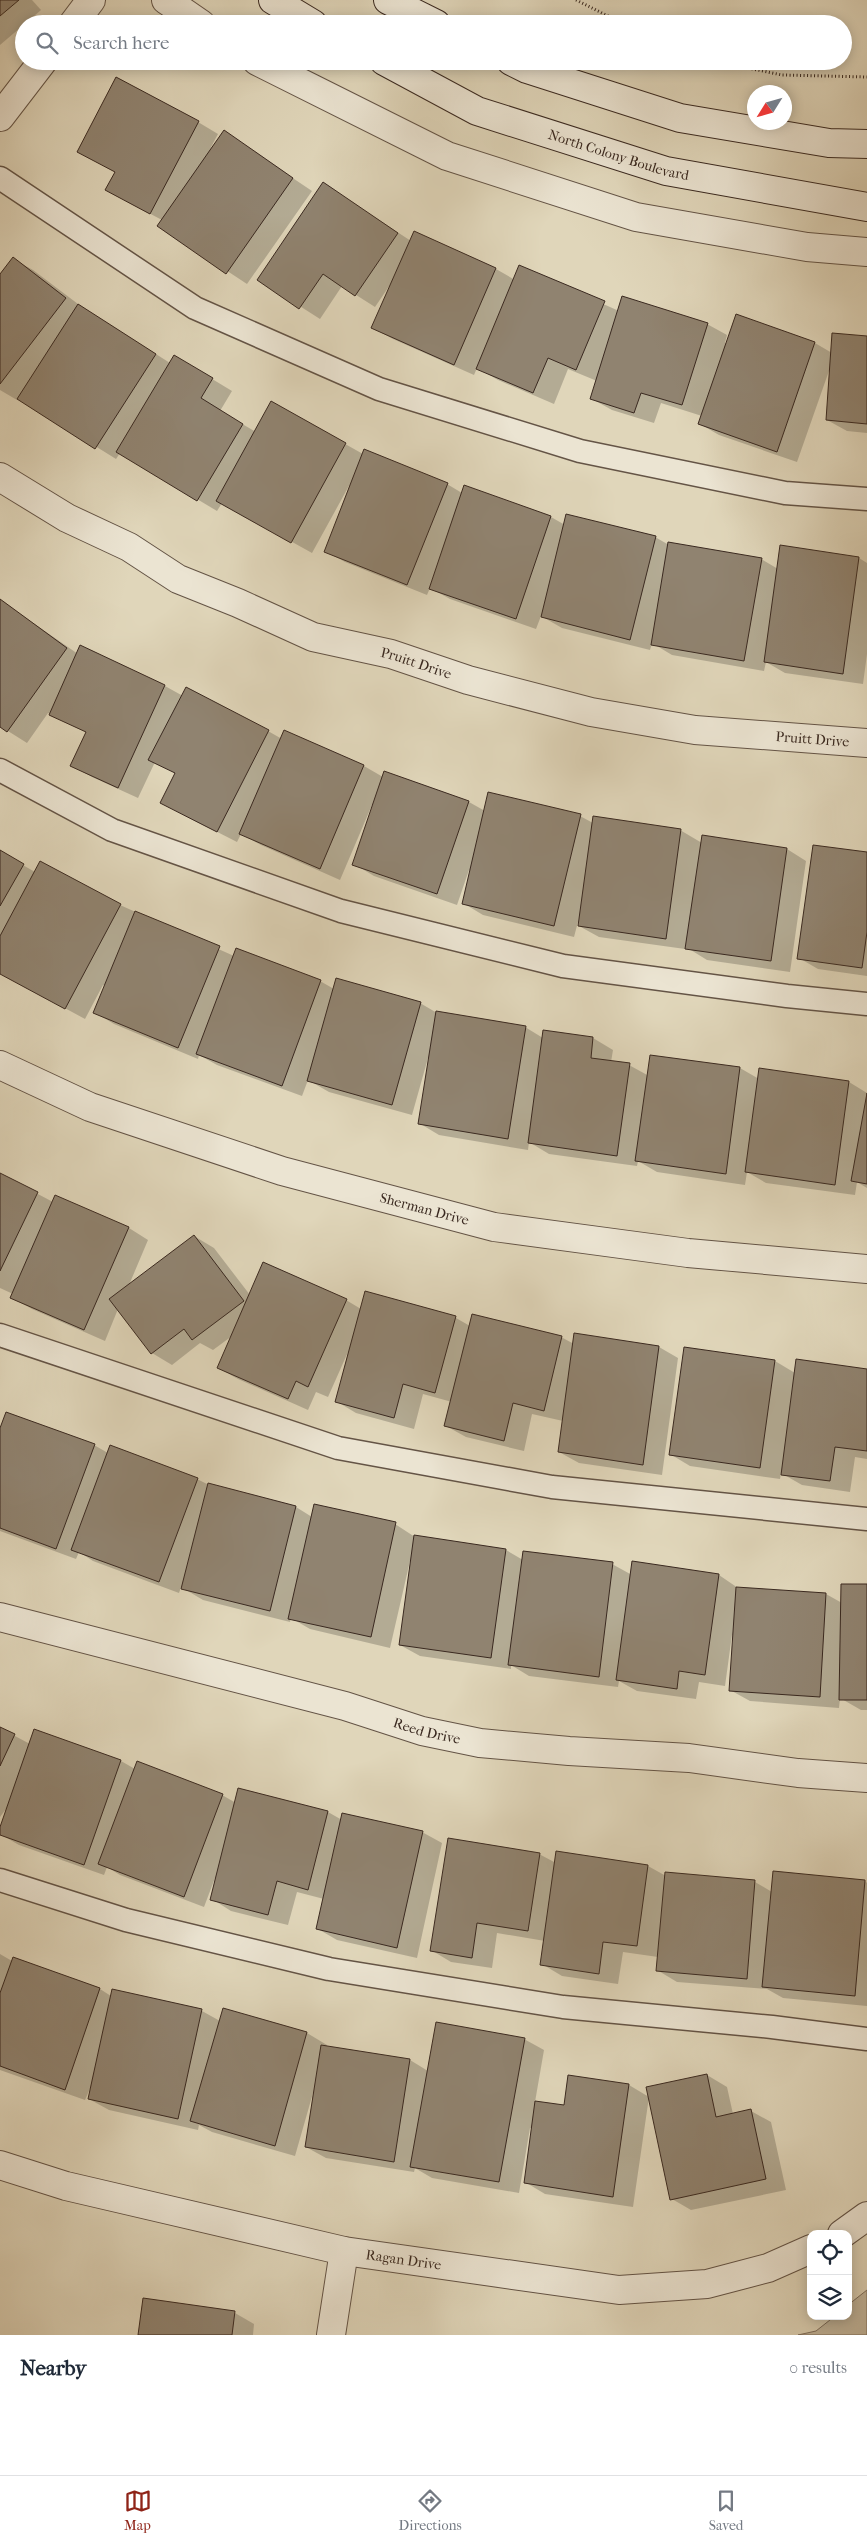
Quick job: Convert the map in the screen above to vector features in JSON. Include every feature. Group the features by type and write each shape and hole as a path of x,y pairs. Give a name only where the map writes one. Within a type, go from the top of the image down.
{"street":[{"path":"79,15 91,0"},
{"path":"166,0 188,15"},
{"path":"273,0 298,15"},
{"path":"388,0 418,15"},
{"path":"0,117 36,70"},
{"path":"275,70 447,156 636,217 807,247 867,252"},
{"name":"North Colony Boulevard","path":"401,70 477,111 666,171 867,207"},
{"path":"530,70 680,118 828,143 867,144"},
{"name":"Pruitt Drive","path":"0,477 67,518 130,547 178,579 238,603 313,637 391,654 468,680 590,712 695,730 867,743"},
{"name":"Sherman Drive","path":"0,1065 90,1107 264,1165 494,1227 688,1253 867,1269"},
{"name":"Reed Drive","path":"0,1617 345,1706 422,1731 480,1743 569,1752 689,1758 798,1773 867,1778"},
{"name":"Ragan Drive","path":"0,2165 66,2186 344,2251 618,2290 707,2284 768,2268 807,2251"},
{"path":"848,2230 867,2216"},
{"path":"331,2335 344,2251"}],"lane":[{"path":"0,178 195,308 379,389 580,451 785,493 867,499"},
{"path":"0,770 112,830 340,911 564,966 787,996 867,1004"},
{"path":"0,1335 338,1448 552,1487 867,1519"},
{"path":"0,1880 126,1920 329,1969 563,2007 772,2027 867,2039"}],"path":[{"path":"576,0 606,15"},
{"path":"758,70 782,75 867,76"}],"shaded area":[{"path":"867,2290 867,2335 798,2335 816,2331 830,2320 852,2320 852,2302"}],"building":[{"path":"0,0 19,0 0,16"},
{"path":"116,77 199,121 150,214 105,190 115,172 77,152"},
{"path":"224,130 293,178 226,274 157,226"},
{"path":"323,182 398,233 355,296 323,274 299,309 257,280"},
{"path":"414,231 496,268 454,365 371,328"},
{"path":"13,257 66,298 0,384 0,274"},
{"path":"519,265 605,301 576,370 548,358 533,393 476,369"},
{"path":"622,296 708,323 682,405 641,393 634,413 590,399"},
{"path":"78,304 156,354 95,449 17,399"},
{"path":"736,314 815,342 777,452 698,424"},
{"path":"832,333 867,336 867,424 826,420"},
{"path":"174,355 213,378 201,398 243,424 197,501 116,452"},
{"path":"271,401 346,443 291,543 216,501"},
{"path":"364,449 448,483 407,585 324,552"},
{"path":"464,485 551,516 516,619 429,589"},
{"path":"566,514 656,536 630,640 541,617"},
{"path":"668,542 762,558 744,661 651,645"},
{"path":"780,545 859,557 843,674 764,662"},
{"path":"0,599 67,648 7,732 0,727"},
{"path":"80,645 165,685 118,788 70,766 86,732 49,715"},
{"path":"186,687 269,730 217,832 160,803 175,773 148,760"},
{"path":"284,730 364,765 320,869 239,834"},
{"path":"384,771 469,801 437,894 352,865"},
{"path":"488,792 581,814 554,926 462,904"},
{"path":"593,816 681,829 666,939 578,926"},
{"path":"702,835 787,848 771,961 685,949"},
{"path":"813,845 867,852 867,932 862,968 797,959"},
{"path":"0,850 24,864 0,906"},
{"path":"40,861 121,904 65,1009 0,974 0,936"},
{"path":"135,911 220,946 178,1048 93,1013"},
{"path":"236,948 321,980 282,1086 196,1054"},
{"path":"336,978 421,1002 392,1105 307,1081"},
{"path":"436,1011 526,1026 508,1139 418,1124"},
{"path":"543,1030 593,1037 591,1058 630,1063 617,1156 528,1143"},
{"path":"650,1055 740,1067 726,1174 635,1161"},
{"path":"759,1068 849,1081 835,1185 745,1172"},
{"path":"867,1093 867,1184 851,1181"},
{"path":"0,1173 38,1192 0,1271"},
{"path":"55,1195 129,1227 84,1330 10,1298"},
{"path":"194,1235 244,1301 192,1340 184,1329 151,1354 109,1299"},
{"path":"263,1262 347,1299 308,1387 296,1381 288,1399 217,1368"},
{"path":"365,1291 456,1316 435,1393 403,1384 394,1418 335,1402"},
{"path":"472,1314 562,1336 544,1411 513,1403 504,1441 444,1426"},
{"path":"574,1333 659,1346 643,1465 558,1452"},
{"path":"684,1347 775,1360 760,1468 669,1455"},
{"path":"796,1359 867,1369 867,1451 835,1447 830,1481 781,1475"},
{"path":"6,1412 95,1444 56,1549 0,1528 0,1428"},
{"path":"110,1445 198,1478 159,1582 71,1550"},
{"path":"208,1483 296,1506 270,1611 181,1589"},
{"path":"314,1504 396,1522 371,1637 288,1619"},
{"path":"414,1535 506,1549 491,1658 399,1645"},
{"path":"523,1551 613,1562 599,1677 508,1665"},
{"path":"632,1561 719,1574 705,1675 679,1671 677,1689 616,1680"},
{"path":"841,1584 867,1584 867,1700 839,1700"},
{"path":"736,1587 826,1593 820,1697 729,1691"},
{"path":"0,1727 15,1734 0,1766"},
{"path":"34,1729 121,1760 84,1865 0,1835 0,1827"},
{"path":"137,1761 223,1794 184,1897 98,1864"},
{"path":"238,1788 328,1811 308,1890 277,1881 268,1915 210,1900"},
{"path":"342,1813 423,1831 397,1948 316,1929"},
{"path":"448,1838 540,1853 528,1931 477,1923 472,1958 430,1951"},
{"path":"556,1851 648,1865 637,1946 603,1942 599,1974 540,1965"},
{"path":"773,1871 865,1880 855,1996 762,1987"},
{"path":"665,1872 755,1880 747,1979 656,1971"},
{"path":"13,1957 100,1988 65,2090 0,2066 0,1993"},
{"path":"112,1989 202,2009 178,2119 88,2099"},
{"path":"223,2008 307,2032 275,2146 190,2121"},
{"path":"436,2022 525,2038 499,2182 410,2167"},
{"path":"321,2045 410,2059 394,2162 305,2147"},
{"path":"707,2074 716,2117 751,2109 766,2179 670,2200 646,2087"},
{"path":"568,2075 629,2084 613,2197 524,2183 535,2101 564,2105"},
{"path":"143,2298 235,2311 232,2335 138,2335"}]}
